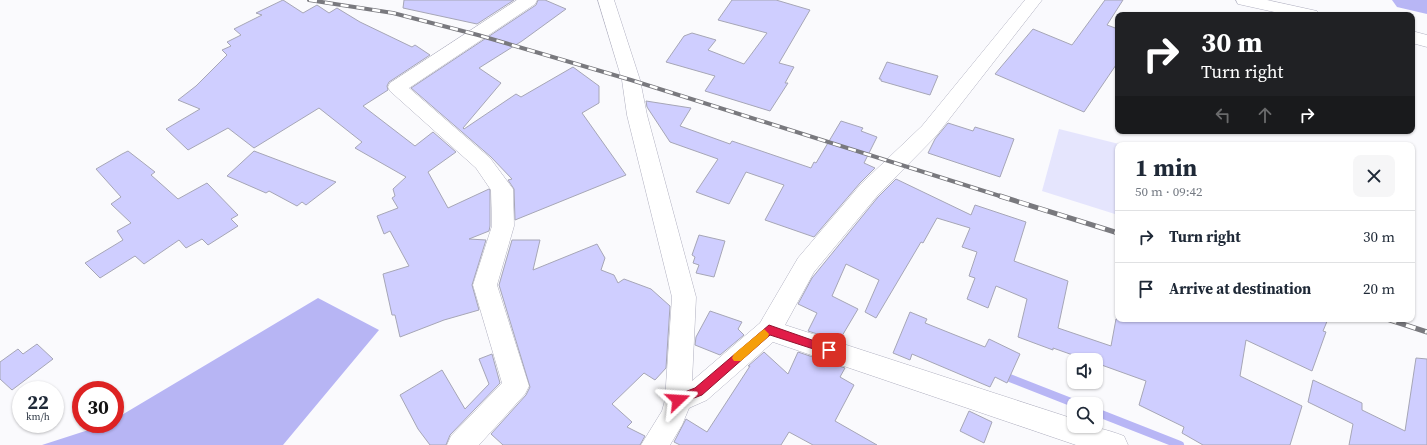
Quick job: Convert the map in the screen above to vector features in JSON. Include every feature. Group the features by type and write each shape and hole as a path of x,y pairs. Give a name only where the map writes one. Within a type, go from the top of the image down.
{"street":[{"path":"500,0 524,3"},
{"path":"606,0 631,80 637,115 684,297 678,400 673,416 655,445"},
{"path":"678,400 698,392 769,330 806,265 868,190 928,131 1034,0"},
{"path":"1244,0 1298,12"},
{"path":"461,445 516,386 485,285 503,226 502,189 483,163 397,87 524,3"},
{"path":"1415,39 1427,41"},
{"path":"769,330 1114,445"}],"shaded area":[{"path":"1059,129 1115,143 1115,214 1042,191"},
{"path":"318,298 379,330 283,445 42,445 79,433 124,433 124,414"}],"building":[{"path":"283,0 303,13 317,5 329,13 337,8 360,22 412,47 415,45 430,55 389,82 387,86 388,90 363,106 415,146 433,132 456,152 428,172 448,208 489,189 490,190 489,231 469,239 486,240 472,285 479,310 444,320 400,337 395,315 392,315 383,274 409,266 390,231 384,234 377,216 398,208 392,198 395,196 393,189 406,177 355,148 362,142 319,108 254,148 228,128 188,150 166,129 200,109 178,100 196,86 227,55 222,50 231,46 227,42 241,35 234,29 262,15 256,13"},
{"path":"404,0 514,0 477,24 403,8"},
{"path":"538,0 545,0 566,9 522,41 479,68 501,83 463,128 464,129 516,94 521,97 573,67 599,86 599,103 582,113 626,175 515,220 514,189 508,180 512,179 491,157 411,88 536,5"},
{"path":"732,0 776,0 810,10 779,63 794,67 785,83 788,83 770,111 705,91 715,76 666,62 684,36 692,33 716,40 708,50 744,64 767,33 718,20"},
{"path":"1105,0 1123,0 1107,25 1115,28 1115,66 1084,112 995,74 1033,29 1072,45"},
{"path":"887,62 938,76 930,95 881,81 881,79 879,79"},
{"path":"646,101 691,108 680,126 730,144 732,141 811,168 814,162 816,163 841,121 863,128 861,131 877,137 864,163 875,168 860,183 814,237 765,220 784,185 746,172 729,204 696,192 718,159 670,142 647,107"},
{"path":"948,123 973,131 975,127 1014,139 1000,177 928,153 935,139"},
{"path":"128,151 155,172 151,175 178,199 207,183 238,215 231,219 238,226 208,245 202,239 186,248 179,240 144,264 135,256 100,278 85,263 123,240 117,231 131,223 111,204 121,197 96,169"},
{"path":"254,151 336,182 306,205 302,202 297,206 269,191 266,193 227,176"},
{"path":"896,179 971,215 975,205 1026,222 1014,261 1068,281 1058,328 1111,346 1115,322 1327,322 1323,331 1326,332 1312,371 1246,340 1240,376 1302,406 1290,445 1203,445 1182,433 1184,427 1139,405 1146,381 1103,366 1103,353 1067,353 1053,348 1053,350 1018,337 1027,299 996,286 988,308 967,299 975,278 969,276 977,252 962,247 970,228 937,218 876,318 865,312 879,280 846,264 832,296 858,309 839,341 808,331 817,313 798,304 812,278 878,197"},
{"path":"699,235 725,241 714,277 696,273 699,265 693,263 695,257 692,255"},
{"path":"512,240 540,240 533,270 597,244 605,258 601,270 614,275 618,283 624,279 651,289 670,306 666,368 655,380 644,373 612,404 632,422 627,427 645,436 640,445 503,445 491,434 526,395 530,387 499,285"},
{"path":"710,311 742,322 738,329 744,335 720,355 695,345 696,337"},
{"path":"910,312 927,319 925,323 985,347 989,339 1020,354 1007,383 995,377 990,387 912,354 910,360 893,353"},
{"path":"37,344 53,359 24,381 12,381 12,390 0,379 0,362 18,349 23,354"},
{"path":"764,352 788,374 798,352 845,368 840,377 854,385 835,421 877,445 813,445 789,432 781,445 680,445 674,442 686,419 707,432 750,366 748,366"},
{"path":"492,354 500,383 450,435 446,445 430,445 418,429 400,395 442,370 465,409 489,384 479,359"},
{"path":"1416,358 1427,359 1427,445 1349,445 1353,424 1308,402 1313,380 1362,403 1362,410 1405,431"},
{"path":"969,411 992,422 984,443 960,431"}],"waterway":[{"path":"1408,0 1427,4"},
{"path":"1002,375 1067,400"},
{"path":"1103,415 1180,445"}],"railway":[{"path":"309,0 393,13 478,35 631,80 1003,197"},
{"path":"1000,196 1115,232"},
{"path":"1396,322 1427,332"}],"slow traffic":[{"path":"737,358 764,334"}],"route":[{"path":"678,400 698,392 769,330 829,350"}]}
